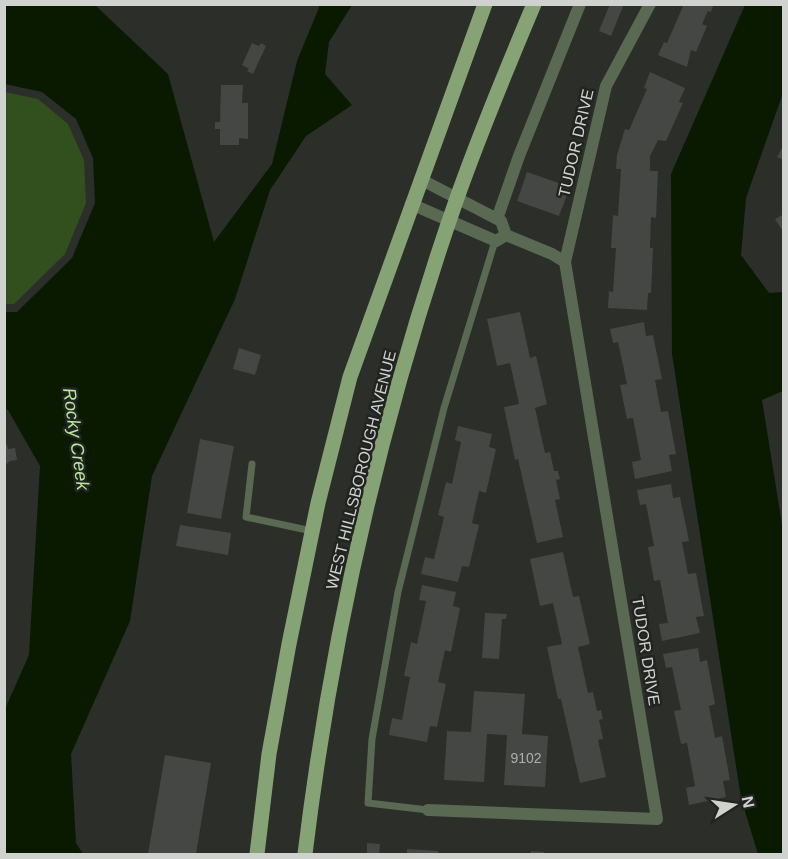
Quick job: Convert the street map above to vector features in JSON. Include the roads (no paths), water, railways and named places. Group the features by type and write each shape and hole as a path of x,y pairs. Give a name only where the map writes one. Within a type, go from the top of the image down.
{"main road":[{"name":"WEST HILLSBOROUGH AVENUE","path":"257,855 269,754 289,644 312,531 350,377 485,4"},
{"name":"WEST HILLSBOROUGH AVENUE","path":"305,855 316,762 336,653 365,514 396,391 457,197 534,4"}],"street":[{"path":"497,219 519,156 580,4"},
{"name":"TUDOR DRIVE","path":"428,810 657,819 565,262 606,86 650,4"},
{"path":"420,179 501,221 501,238"},
{"path":"411,204 449,222 552,254 565,262"}],"lane":[{"path":"428,810 368,803 372,739 398,592 444,408 501,238"},
{"path":"252,464 246,517 312,531"}],"water":[{"name":"Rocky Creek","path":"5,4 95,5 168,74 214,242 272,164 297,61 320,5 352,5 329,42 325,74 352,105 306,136 270,190 235,299 152,476 130,621 71,754 76,843 83,854 5,854 5,709 29,655 40,466 8,410 5,409 5,312 17,312 72,258 95,203 93,158 76,119 42,92 5,84"},
{"path":"745,5 784,5 783,93 746,198 741,255 769,293 783,292 783,391 762,400 784,537 783,854 758,854 741,798 672,354 671,174"}]}
